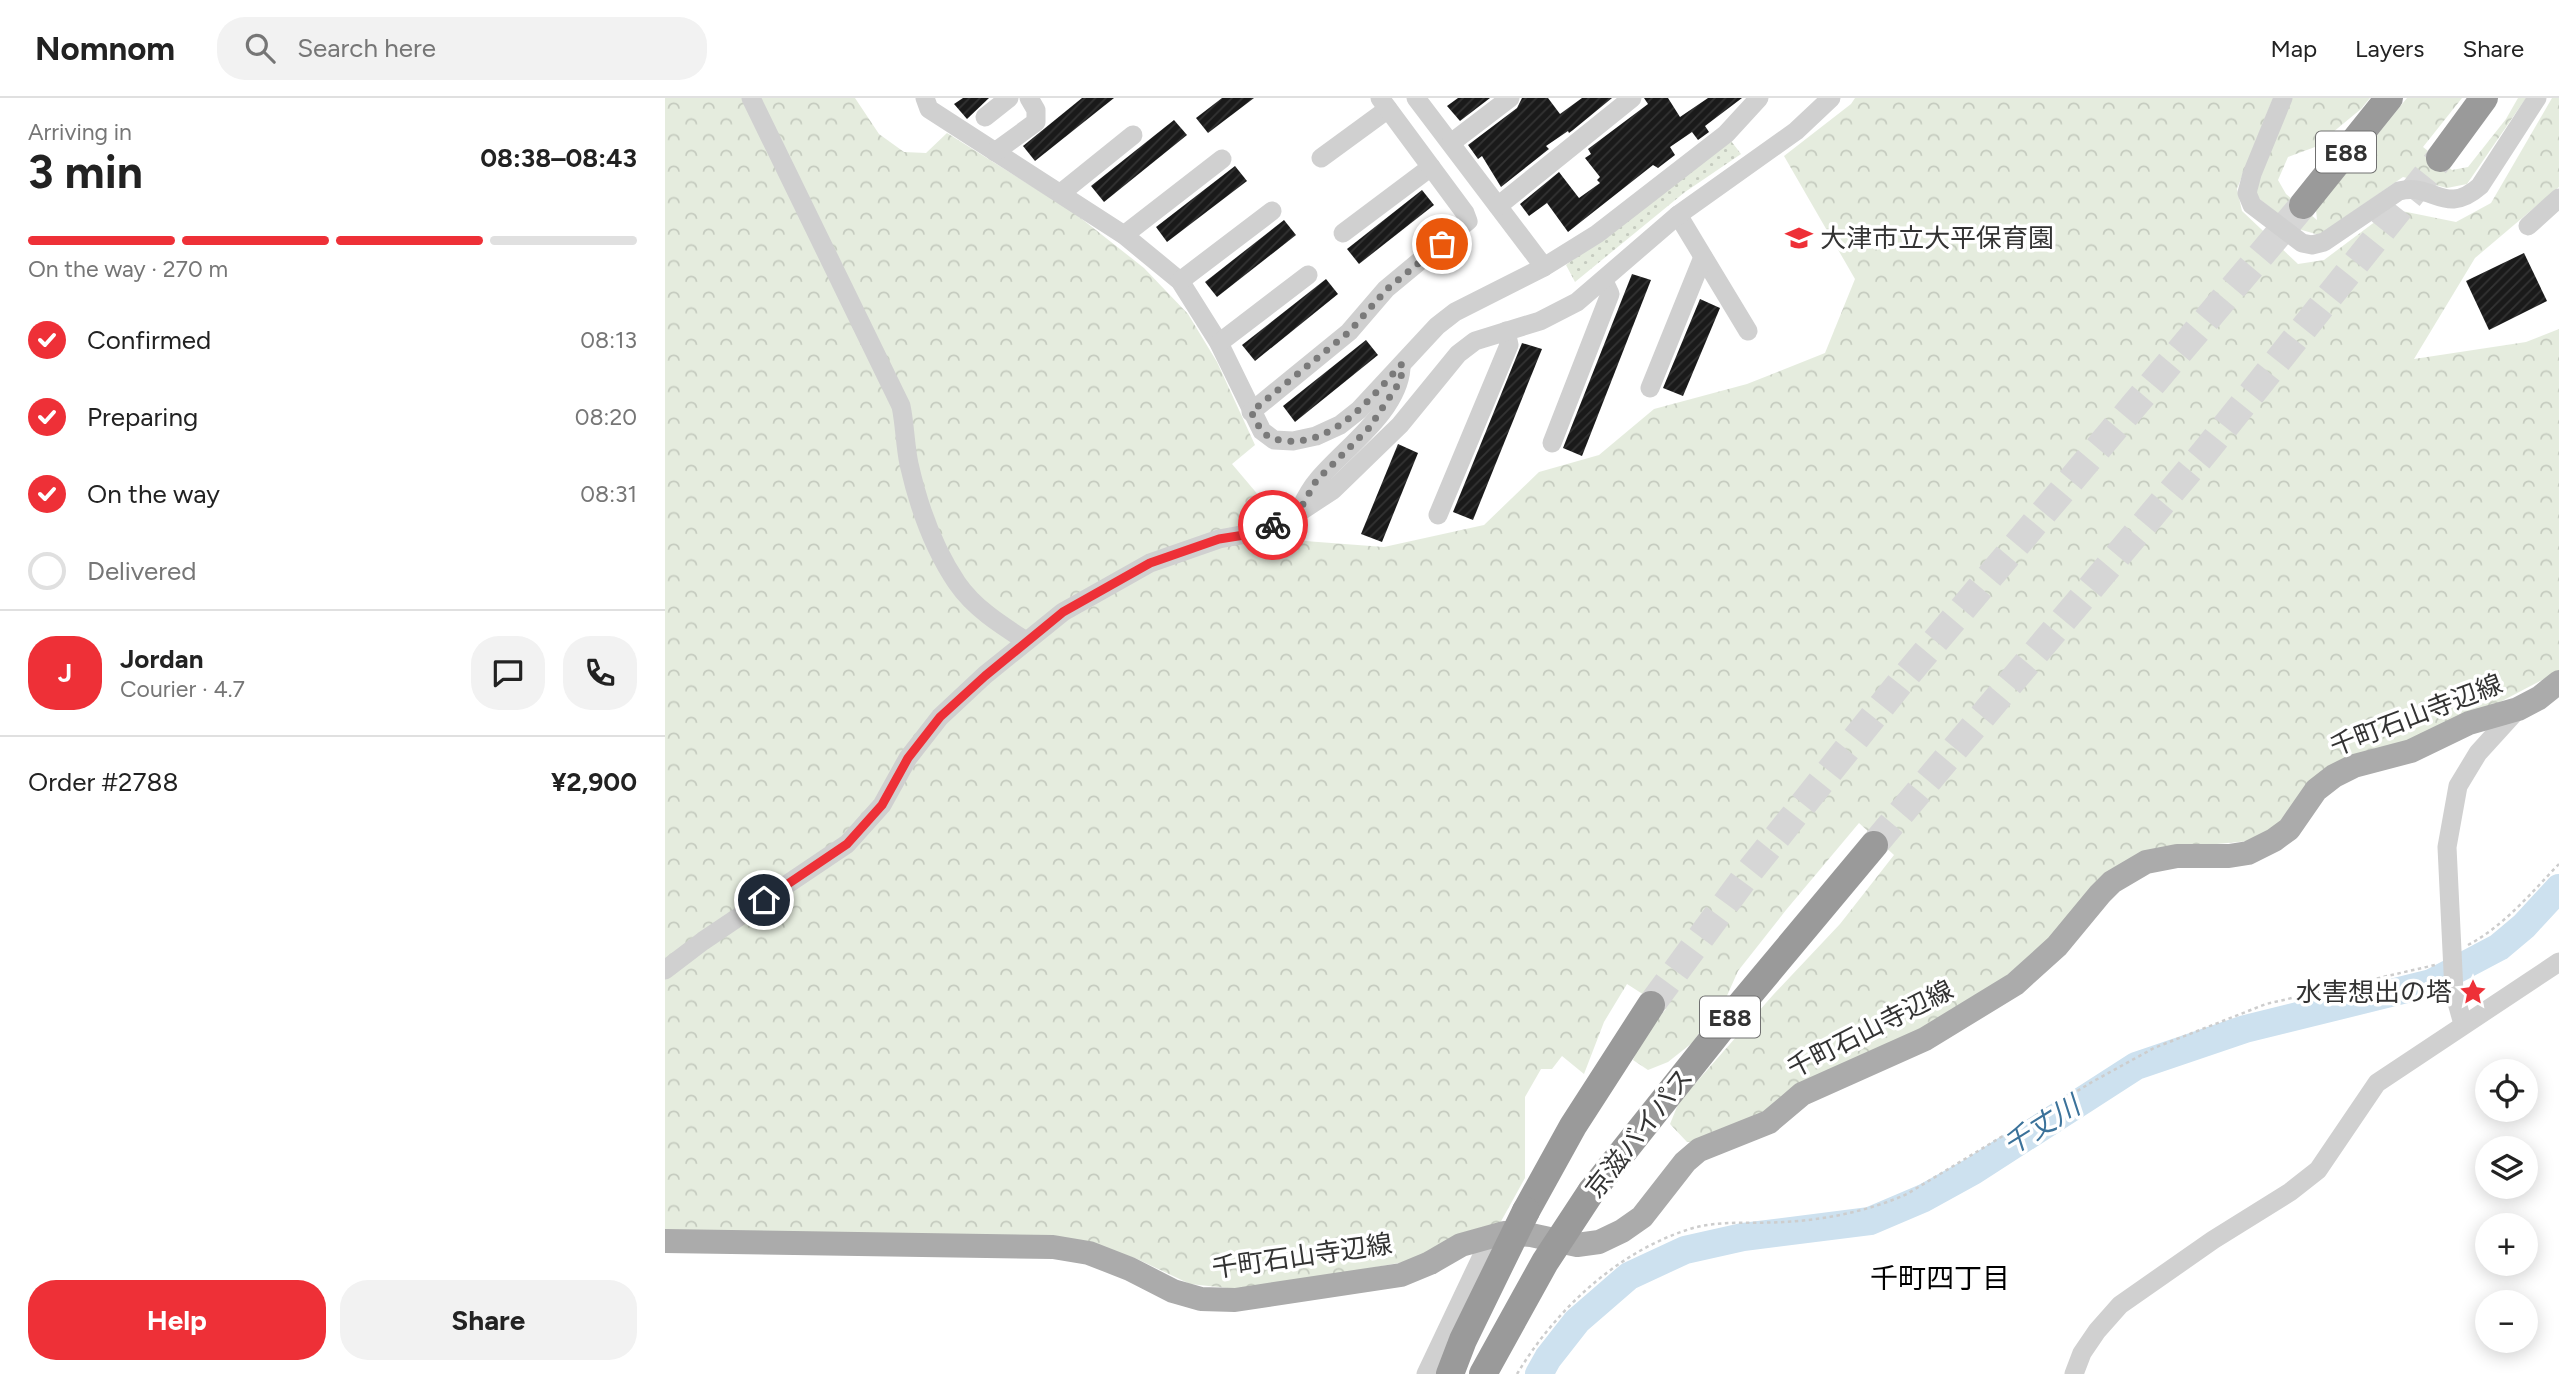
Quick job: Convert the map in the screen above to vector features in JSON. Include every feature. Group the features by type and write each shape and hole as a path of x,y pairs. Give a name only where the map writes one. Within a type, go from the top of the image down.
{"highway":[{"name":"E88","path":"2303,205 2389,98"},
{"path":"2440,158 2484,98"},
{"name":"京滋バイパス","path":"1483,1374 1545,1262 1591,1192 1727,1021 1874,845"},
{"name":"京滋バイパス","path":"1450,1374 1463,1340 1526,1211 1573,1126 1651,1005"}],"main road":[{"name":"千町石山寺辺線","path":"665,1241 1053,1247 1089,1253 1192,1297 1235,1300 1401,1275 1430,1263 1461,1245 1504,1233 1577,1245 1599,1242 1642,1217 1685,1162 1699,1150 1769,1122 1802,1094 1925,1039 2015,985 2057,946 2106,888 2146,862 2177,856 2229,856 2248,853 2289,829 2316,790 2344,771 2404,754 2469,723 2518,709 2539,698 2559,682"}],"street":[{"path":"751,98 901,406 909,462 918,496 944,561 966,594 1026,641"},
{"path":"925,98 929,109 1123,235 1180,281 1219,343 1262,431 1274,440 1293,441 1316,436 1340,425 1359,410 1437,327 1455,312 1544,267 1625,213 1726,134 1754,100"},
{"path":"985,117 1009,98"},
{"path":"995,152 1036,122 1037,110 1029,98"},
{"path":"1416,98 1544,267"},
{"path":"1451,143 1510,98"},
{"path":"1498,206 1632,98"},
{"path":"665,970 703,941 847,844 882,805 922,736 958,698 1063,612 1150,563 1219,539 1257,533 1298,513 1333,490 1400,425 1458,354 1475,341 1552,317 1577,302 1678,215 1796,131 1831,98"},
{"path":"2283,98 2247,193 2252,205 2302,243 2312,245 2324,242 2399,191 2410,188 2453,200 2469,196 2480,186 2537,98"},
{"path":"1251,412 1349,332 1387,289 1468,221 1465,213 1384,103 1321,158"},
{"path":"1061,193 1133,135"},
{"path":"1123,235 1221,159"},
{"path":"1343,233 1431,167"},
{"path":"2528,226 2559,198"},
{"path":"1180,281 1272,211"},
{"path":"1678,215 1748,331"},
{"path":"1650,388 1703,257"},
{"path":"1219,343 1308,275"},
{"path":"1552,443 1610,294 1604,281"},
{"path":"1438,515 1509,345 1506,331"},
{"path":"1298,513 1316,481 1369,428 1389,400 1401,380 1402,364"},
{"path":"2463,1024 2454,992 2447,847 2458,786 2479,753 2518,709"},
{"path":"2074,1374 2082,1353 2120,1305 2213,1240 2290,1192 2318,1170 2377,1083 2559,962"},
{"path":"1426,1374 1482,1256 1484,1238"}],"path":[{"path":"1517,1374 1562,1312 1590,1286 1627,1259 1660,1242 1694,1228 1737,1222 1784,1222 1878,1206 1907,1194 2092,1082 2154,1048 2266,1004 2433,966 2453,956 2485,936 2559,864"}],"green space":[{"path":"665,98 855,98 879,134 904,152 926,153 947,133 1073,212 1144,268 1188,314 1217,362 1255,445 1232,464 1271,510 1305,541 1384,547 1484,525 1539,472 1599,455 1654,409 1747,384 1825,353 1855,279 1784,156 1851,104 1855,98 2273,98 2237,189 2242,211 2298,264 2324,260 2392,209 2456,222 2491,203 2552,98 2559,98 2559,187 2475,258 2414,359 2526,342 2559,329 2559,671 2500,702 2389,750 2281,827 2249,841 2152,850 1999,982 1937,1020 1772,1110 1699,1142 1687,1142 1670,1124 1679,1102 1840,924 1894,855 1859,823 1738,971 1726,998 1692,1043 1668,1062 1648,1070 1633,1060 1643,1036 1666,1009 1627,984 1604,1022 1584,1074 1562,1056 1552,1069 1541,1069 1525,1097 1525,1178 1499,1225 1410,1261 1246,1290 1190,1284 1135,1258 1070,1241 665,1230"},
{"path":"2288,98 2370,98 2361,109 2315,147 2288,157 2278,180 2286,194 2317,220 2316,210 2407,98 2462,98 2423,147 2452,170 2468,167 2506,119 2518,98 2526,98 2467,184 2447,188 2403,177 2319,235 2295,228 2256,196 2264,154"},
{"path":"1728,137 1741,154 1685,192 1575,282 1566,265"}],"building":[{"path":"963,98 989,98 967,119 954,104"},
{"path":"1082,98 1114,98 1035,161 1023,146"},
{"path":"1222,98 1254,98 1208,133 1196,118"},
{"path":"1458,98 1490,98 1460,121 1447,106"},
{"path":"1522,98 1548,98 1560,114 1582,98 1612,98 1569,133 1568,131 1546,146 1549,149 1501,187 1482,156 1478,159 1468,145 1517,108"},
{"path":"1644,98 1668,98 1680,117 1708,98 1742,98 1705,126 1709,132 1698,140 1692,132 1670,147 1675,155 1658,168 1653,165 1568,232 1547,203 1529,216 1520,204 1559,172 1579,198 1600,183 1597,180 1600,177 1585,158 1591,154 1588,149 1648,104"},
{"path":"1174,120 1187,135 1104,202 1091,186"},
{"path":"1235,166 1247,181 1167,242 1156,227"},
{"path":"1422,190 1434,205 1359,264 1347,249"},
{"path":"1284,220 1296,235 1217,297 1205,282"},
{"path":"2524,253 2547,301 2489,330 2466,281"},
{"path":"1632,274 1651,280 1582,456 1563,448"},
{"path":"1326,279 1338,294 1255,361 1242,345"},
{"path":"1700,299 1720,308 1683,396 1663,388"},
{"path":"1366,340 1378,355 1295,422 1283,406"},
{"path":"1522,343 1542,349 1473,520 1453,512"},
{"path":"1398,444 1418,453 1382,542 1361,534"}],"waterway":[{"name":"千丈川","path":"1539,1374 1577,1321 1629,1276 1685,1250 1743,1237 1870,1221 1924,1198 1973,1171 2136,1066 2245,1029 2431,983 2499,947 2524,926 2559,888"}],"tunnel":[{"path":"1874,845 2204,453 2440,158"},
{"path":"1651,1005 1749,872 1900,683 2303,205"}],"way so far":[{"path":"1273,525 1298,513 1316,481 1369,428 1401,380 1402,364 1359,410 1340,425 1316,436 1293,441 1274,440 1262,431 1251,412 1349,332 1387,289 1442,244"}],"place":[{"name":"大津市立大平保育園","path":"1799,238"},
{"name":"水害想出の塔","path":"2473,992"}],"district":[{"name":"千町四丁目","path":"1940,1278"}],"route":[{"path":"764,900 847,844 882,805 894,780 922,736 958,698 1063,612 1150,563 1219,539 1257,533 1273,525"}]}
